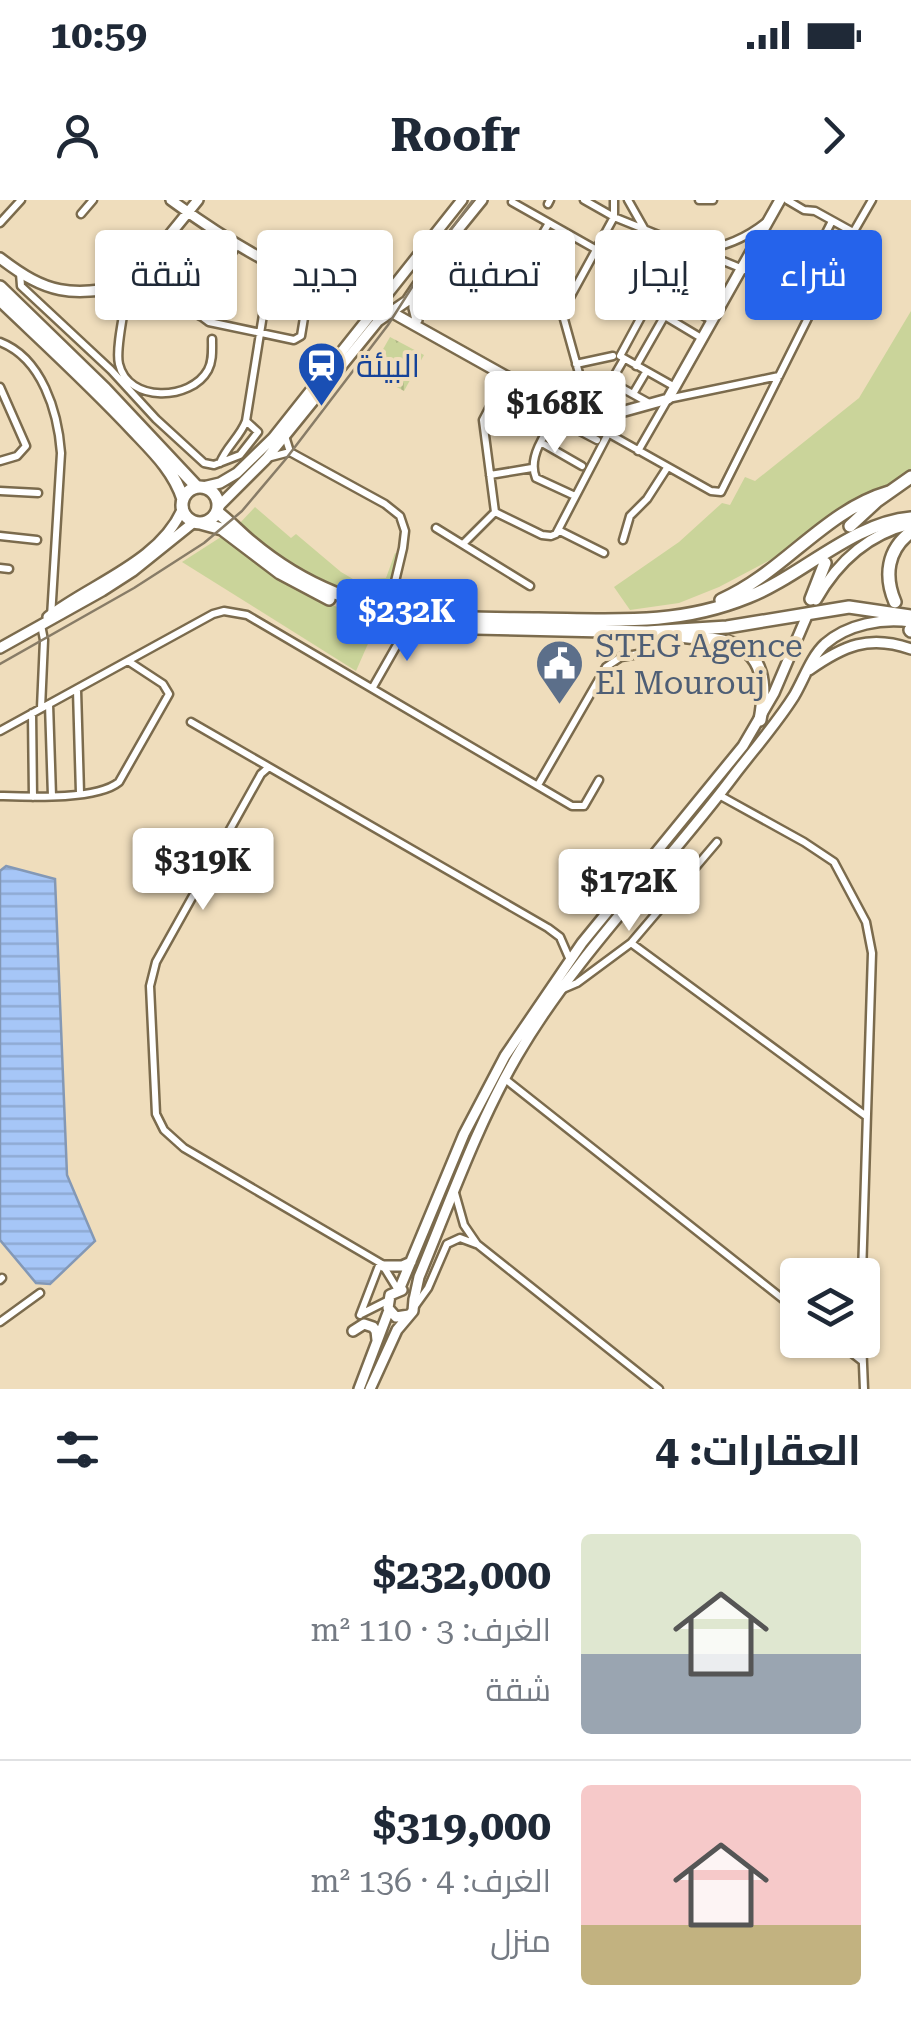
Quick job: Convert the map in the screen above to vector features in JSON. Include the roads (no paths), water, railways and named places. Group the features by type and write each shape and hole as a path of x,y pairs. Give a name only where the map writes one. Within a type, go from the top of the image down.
{"highway":[{"path":"0,287 200,487 216,496 217,509 210,520 197,522"},
{"path":"0,300 155,453 175,478 185,514 222,530 304,587 362,610 407,618 644,621 728,627 800,613 858,607 911,608"},
{"path":"850,526 911,477"},
{"path":"183,504 188,492 200,487"},
{"path":"667,625 744,588 830,523 889,492"},
{"path":"217,509 256,546 292,571 335,593 384,597 407,618"},
{"path":"667,625 745,598 864,532 891,522 911,522"},
{"path":"896,602 894,565 911,536"},
{"path":"814,600 825,564"},
{"path":"858,607 911,619"},
{"path":"667,625 684,637 727,642 748,653 764,683 760,720"}],"main road":[{"path":"171,200 257,256"},
{"path":"173,230 198,200"},
{"path":"393,297 402,278 462,200"},
{"path":"458,230 482,200"},
{"path":"725,300 767,221 783,200"},
{"path":"0,258 35,282 62,291 95,290"},
{"path":"393,300 402,278"},
{"path":"393,312 589,420 668,399 713,321"},
{"path":"200,487 228,480 255,457 377,320"},
{"path":"217,509 266,459 378,320"},
{"path":"417,320 425,329"},
{"path":"0,648 30,638 46,620 154,547 176,522 183,504"},
{"path":"46,620 134,571 197,522"},
{"path":"814,600 854,553 890,530 911,522"},
{"path":"359,1389 376,1348 390,1295 399,1290 480,1101 517,1037 582,944 734,758 774,693 806,618"},
{"path":"370,1389 397,1330 413,1307 419,1277 504,1079 581,962 719,796 793,697 823,646 850,630 911,619"},
{"path":"807,672 836,651 859,644 889,642 911,648"},
{"path":"383,1266 402,1266 413,1260"},
{"path":"399,1290 409,1292 413,1307"},
{"path":"388,1304 396,1316 413,1307"},
{"path":"352,1331 364,1324 373,1327 376,1348"}],"street":[{"path":"0,223 21,200"},
{"path":"81,214 93,200"},
{"path":"584,200 644,230"},
{"path":"608,230 614,218 614,200"},
{"path":"628,200 645,230"},
{"path":"699,200 713,200"},
{"path":"783,200 850,230"},
{"path":"810,210 816,200"},
{"path":"855,230 872,200"},
{"path":"512,202 595,251"},
{"path":"725,245 767,221"},
{"path":"827,230 832,221"},
{"path":"545,230 549,223"},
{"path":"575,289 595,254"},
{"path":"725,262 743,269"},
{"path":"20,273 21,286 127,382 145,390 180,392 193,386 209,368 212,339"},
{"path":"124,320 118,362 127,382 137,397 202,461 210,465 240,455 257,436 257,430 246,421"},
{"path":"207,320 296,340 300,338 303,320"},
{"path":"220,463 246,421 262,320"},
{"path":"564,320 589,420 667,468 710,491 721,492 807,320"},
{"path":"641,320 620,356 675,387"},
{"path":"636,366 662,320"},
{"path":"669,320 702,339"},
{"path":"1,343 21,355 37,375 58,428 60,470 44,636 52,796"},
{"path":"576,364 613,356"},
{"path":"605,392 624,359"},
{"path":"633,394 646,372"},
{"path":"495,512 483,420 506,375"},
{"path":"638,451 668,399 780,376"},
{"path":"611,382 651,404"},
{"path":"0,387 26,446 17,456 0,461"},
{"path":"137,397 145,390"},
{"path":"575,496 539,480 532,468 534,458 553,423 559,420 597,440"},
{"path":"495,512 552,536 608,434"},
{"path":"285,436 290,452 400,516 405,531 403,548 384,597 397,603 407,618 372,687"},
{"path":"542,442 582,466"},
{"path":"266,459 290,452"},
{"path":"490,476 532,468"},
{"path":"623,540 630,516 648,499 667,468"},
{"path":"0,491 38,493"},
{"path":"463,544 495,512"},
{"path":"436,528 530,586"},
{"path":"558,530 604,553"},
{"path":"0,536 37,540"},
{"path":"0,731 224,611 248,615 489,752 572,806 580,808 599,780"},
{"path":"30,638 44,649"},
{"path":"538,785 606,668 621,656 638,654"},
{"path":"0,796 52,796 110,789 124,776 169,694 163,684 128,661"},
{"path":"77,690 80,793"},
{"path":"32,713 33,797"},
{"path":"191,722 560,937 582,944"},
{"path":"269,767 261,774 156,962 150,986 156,1114 164,1130 184,1148 383,1266 399,1290"},
{"path":"719,796 831,860 866,922 872,953 862,1258"},
{"path":"563,989 577,983 631,942 717,842"},
{"path":"560,937 570,961"},
{"path":"631,942 866,1116"},
{"path":"504,1079 780,1296"},
{"path":"454,1191 464,1226 477,1244 658,1389"},
{"path":"413,1307 428,1288 447,1244 460,1238 477,1244"},
{"path":"383,1266 388,1304 360,1315 383,1266"},
{"path":"0,1322 40,1293"},
{"path":"857,1358 862,1362"},
{"path":"862,1358 864,1389"}],"water":[{"path":"6,866 55,879 67,1175 95,1241 50,1284 36,1283 0,1240 0,871"}],"tram line":[{"path":"0,664 134,588 204,543 242,511 388,325 473,200"}],"place":[{"name":"البيئة","path":"321,408"},
{"name":"STEG Agence El Mourouj","path":"560,706"}]}
